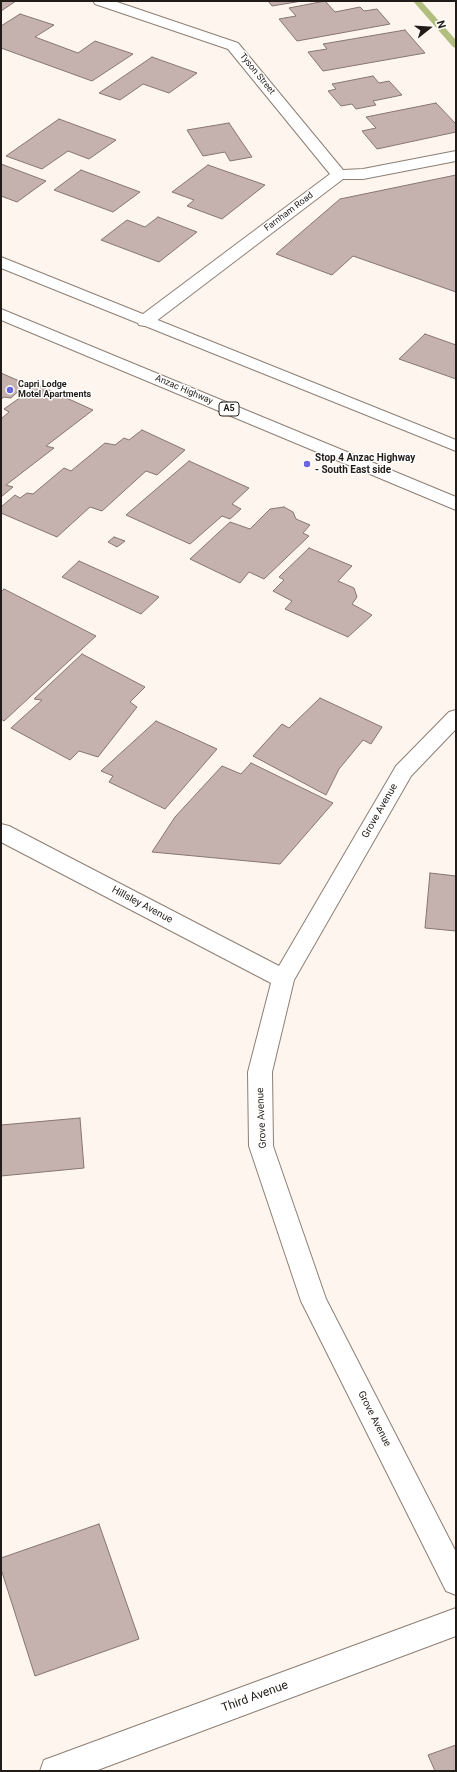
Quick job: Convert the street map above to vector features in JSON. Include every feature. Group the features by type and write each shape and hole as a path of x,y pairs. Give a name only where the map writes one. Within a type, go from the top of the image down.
{"main road":[{"name":"Tyson Street","path":"100,1 233,46 338,175"},
{"path":"338,175 362,174 456,156"},
{"name":"Farnham Road","path":"145,320 338,175"},
{"path":"1,262 456,446"},
{"name":"Anzac Highway","path":"1,314 456,504"},
{"name":"Grove Avenue","path":"456,717 403,771 283,979 260,1072 261,1146 314,1301 456,1581"},
{"name":"Hillsley Avenue","path":"1,832 283,979"},
{"name":"Third Avenue","path":"55,1771 456,1622"}],"building":[{"path":"1,1 16,1 1,11"},
{"path":"268,1 302,1 272,6"},
{"path":"325,1 335,12 360,7 364,11 377,9 390,24 297,41 279,19 296,16 289,8"},
{"path":"20,14 54,25 35,37 78,53 95,41 133,54 92,81 1,48 1,26"},
{"path":"405,30 425,53 323,71 308,52 327,49 323,44"},
{"path":"152,57 197,73 169,93 143,84 120,100 99,93"},
{"path":"373,76 379,83 389,81 402,95 373,101 376,105 356,109 352,104 341,106 328,91 336,89 332,84"},
{"path":"436,103 456,124 456,132 377,149 362,131 376,128 366,117"},
{"path":"59,119 116,140 89,159 68,151 42,169 6,156"},
{"path":"229,123 252,157 230,161 225,152 203,156 187,130"},
{"path":"1,164 46,181 17,202 1,196"},
{"path":"208,165 265,185 222,219 187,206 194,200 172,192"},
{"path":"81,170 140,192 113,212 54,190"},
{"path":"456,175 456,292 353,256 332,275 276,254 340,199"},
{"path":"158,217 197,232 159,262 101,240 127,220 145,227"},
{"path":"425,334 456,345 456,379 399,359"},
{"name":"Capri Lodge Motel Apartments","path":"1,373 26,384 11,398 4,397 1,399"},
{"path":"38,385 93,410 46,446 54,448 6,485 13,487 1,497 1,419 9,412 4,409"},
{"path":"142,430 185,450 157,475 146,471 102,511 90,507 57,537 1,513 1,507 15,495 20,498 27,493 33,494 64,468 71,471 105,443 115,445 124,438 129,440"},
{"path":"189,461 249,488 232,504 241,509 230,519 222,516 190,544 126,515"},
{"path":"284,507 293,512 296,519 310,525 303,533 309,536 264,579 249,572 240,583 190,559 230,522 250,529 270,509"},
{"path":"114,537 125,541 117,547 108,542"},
{"path":"309,548 352,566 338,581 354,588 357,597 352,604 372,615 348,637 285,609 292,601 273,591 284,580 279,577"},
{"path":"79,561 159,597 141,614 62,577"},
{"path":"4,589 96,636 4,721 1,719 1,592"},
{"path":"82,654 145,687 130,702 137,707 98,757 79,751 70,760 11,728 42,700 34,699"},
{"path":"320,698 382,727 371,744 363,740 339,769 326,795 253,756 282,724 289,728"},
{"path":"156,721 217,749 165,809 109,782 113,776 101,771"},
{"path":"251,763 333,803 280,864 152,852 175,817 222,766 241,774"},
{"path":"430,873 456,876 456,931 425,928"},
{"path":"80,1118 84,1168 1,1176 1,1125"},
{"path":"99,1524 139,1639 35,1676 1,1569 1,1558"},
{"path":"456,1745 456,1771 435,1771 428,1755"}],"waterway":[{"path":"417,1 456,45"}],"place":[{"name":"Capri Lodge Motel Apartments","path":"10,390"},
{"name":"Stop 4 Anzac Highway - South East side","path":"307,464"}]}
